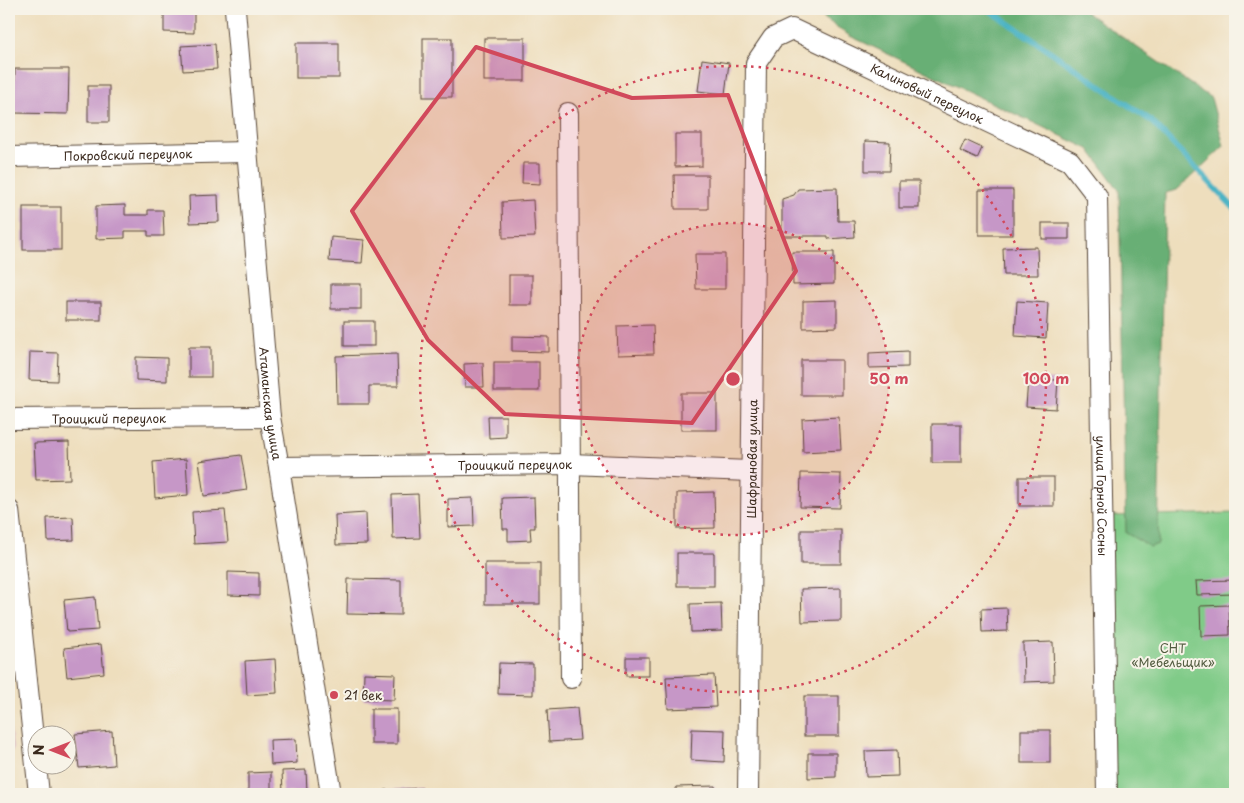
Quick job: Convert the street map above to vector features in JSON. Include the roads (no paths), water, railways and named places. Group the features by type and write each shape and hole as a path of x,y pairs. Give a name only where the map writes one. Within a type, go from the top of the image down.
{"street":[{"name":"Атаманская улица","path":"235,9 270,417 331,794"},
{"name":"Калиновый переулок","path":"756,63 773,38 792,29 1070,161 1097,196"},
{"name":"Шафрановая улица","path":"748,794 750,471 756,63"},
{"path":"568,113 571,678"},
{"name":"Покровский переулок","path":"9,157 247,152"},
{"name":"улица Горной Сосны","path":"1097,196 1107,794"},
{"name":"Троицкий переулок","path":"9,419 270,417"},
{"name":"Троицкий переулок","path":"279,467 570,464 750,471"},
{"path":"9,510 39,794"}],"waterway":[{"path":"988,9 1150,120 1235,209"}],"place":[{"name":"21 век","path":"334,695"}],"park label":[{"name":"СНТ «Мебельщик»","path":"1173,655"}]}
